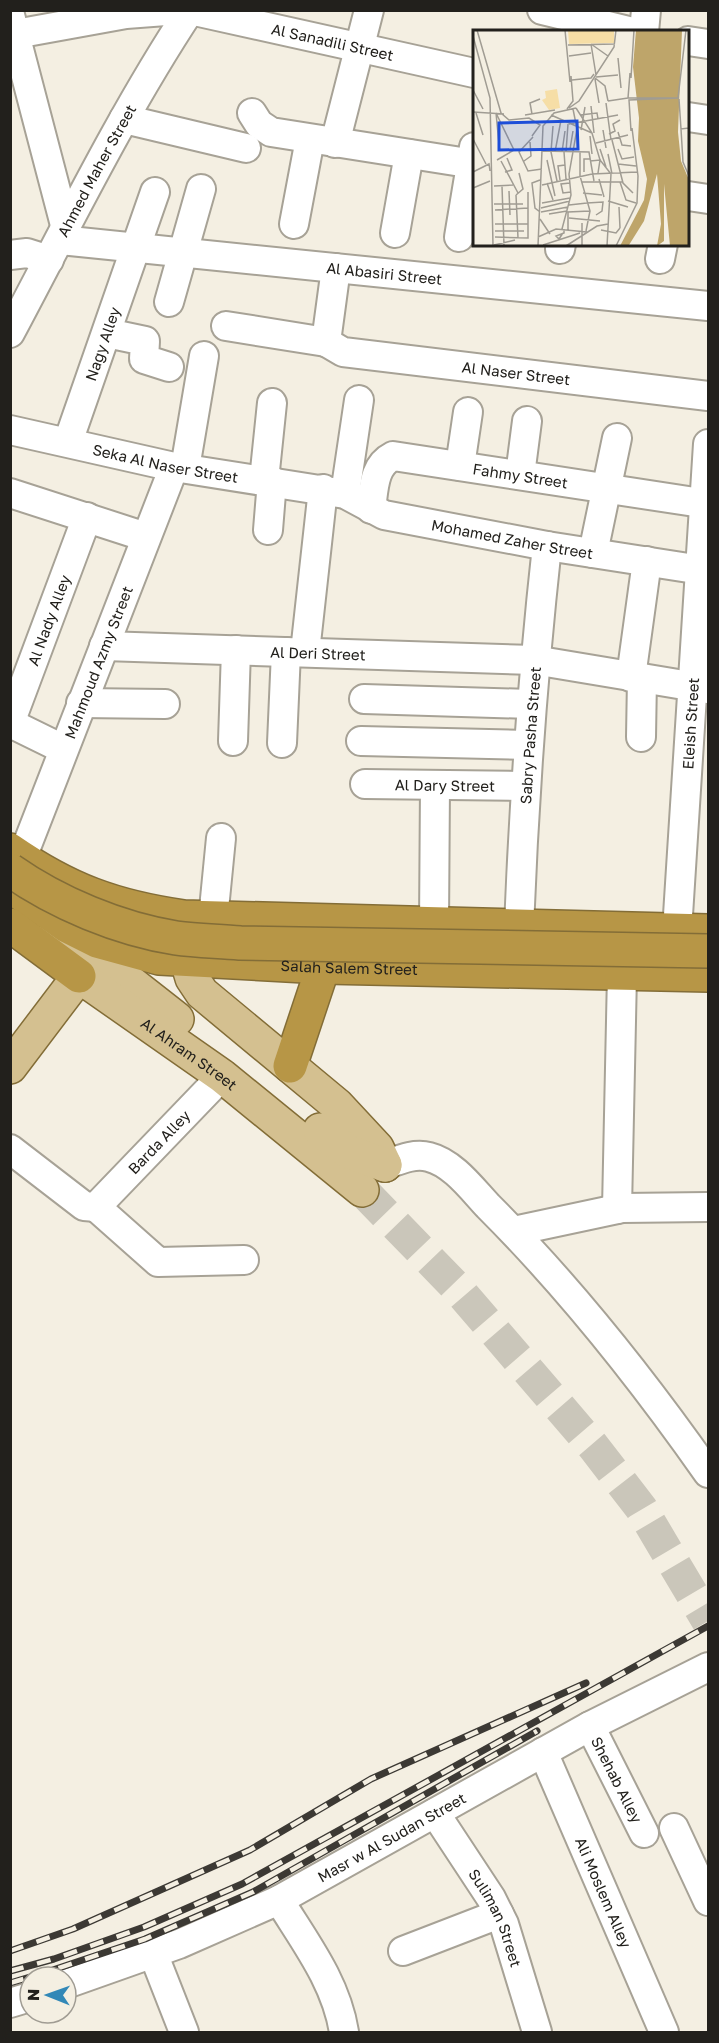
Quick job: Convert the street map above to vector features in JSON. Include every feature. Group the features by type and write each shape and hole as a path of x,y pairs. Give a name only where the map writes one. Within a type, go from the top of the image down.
{"highway":[{"path":"13,866 98,899 155,913 213,919 693,931"},
{"path":"13,866 97,914 127,927 176,938 252,943 708,951"},
{"name":"Salah Salem Street","path":"13,866 67,926 97,941 127,952 187,961 323,967 708,975"},
{"path":"290,1066 323,967 325,951 318,922"},
{"path":"363,968 364,947 369,938 384,923"},
{"name":"Al Ahram Street","path":"10,926 80,976"}],"main road":[{"path":"10,899 126,979 349,1152 385,1165"},
{"path":"187,961 192,978 202,993 337,1105 377,1148 385,1165"},
{"path":"10,1067 80,976"},
{"name":"Al Ahram Street","path":"80,976 222,1076 362,1190"}],"street":[{"path":"58,243 12,28 179,10"},
{"name":"Al Sanadili Street","path":"190,10 473,73"},
{"name":"Ahmed Maher Street","path":"10,333 124,119 161,54 190,10"},
{"path":"294,224 322,141 359,49 369,10"},
{"path":"542,10 589,16 628,30"},
{"path":"632,30 646,10"},
{"path":"689,40 708,44"},
{"path":"252,113 259,124 271,132 409,154 473,158"},
{"path":"689,117 708,120"},
{"path":"124,119 246,148"},
{"path":"395,233 409,154"},
{"path":"459,237 473,163"},
{"path":"169,302 201,189"},
{"name":"Nagy Alley","path":"68,442 138,248 155,192"},
{"path":"689,196 708,199"},
{"name":"Al Abasiri Street","path":"10,255 27,253 58,243 138,248 708,306"},
{"path":"326,342 336,268"},
{"name":"Al Naser Street","path":"226,326 326,342 343,352 708,396"},
{"path":"107,333 145,341 144,359 169,367"},
{"name":"Mahmoud Azmy Street","path":"13,866 63,749 146,537 180,467 204,356"},
{"path":"282,742 295,652 358,400"},
{"path":"268,530 272,403"},
{"path":"460,466 468,412"},
{"path":"520,475 527,421"},
{"name":"Seka Al Naser Street","path":"10,430 180,467 334,491"},
{"path":"593,553 617,438"},
{"name":"Eleish Street","path":"693,931 708,444"},
{"name":"Fahmy Street","path":"371,509 377,474 382,462 393,456 706,504"},
{"name":"Mohamed Zaher Street","path":"334,491 362,501 371,509 384,515 547,546 704,570"},
{"path":"10,493 146,537"},
{"name":"Al Nady Alley","path":"10,723 87,517"},
{"name":"Sabry Pasha Street","path":"519,927 524,786 530,704 547,546"},
{"path":"641,737 636,677 647,561"},
{"name":"Al Deri Street","path":"104,646 534,660 701,688"},
{"path":"233,741 236,650"},
{"path":"364,699 530,704"},
{"path":"81,703 165,704"},
{"path":"10,723 63,749"},
{"path":"361,741 528,745"},
{"name":"Al Dary Street","path":"365,784 524,786"},
{"path":"434,925 435,785"},
{"path":"213,919 221,838"},
{"path":"617,1209 622,974"},
{"name":"Barda Alley","path":"96,1207 222,1076"},
{"path":"10,1149 84,1206 96,1207 158,1262 244,1260"},
{"path":"385,1165 416,1155 430,1157 445,1164 514,1231 634,1373 708,1473"},
{"path":"514,1231 617,1209 647,1206 708,1207"},
{"name":"Masr w Al Sudan Street","path":"78,1980 153,1953 279,1900 590,1726 708,1667"},
{"name":"Shehab Alley","path":"590,1726 644,1833"},
{"name":"Ali Moslem Alley","path":"543,1752 664,2032"},
{"name":"Suliman Street","path":"435,1813 499,1914 514,1952 537,2032"},
{"path":"674,1828 708,1901"},
{"path":"279,1900 327,1977 336,1998 344,2032"},
{"path":"403,1951 499,1914"},
{"path":"153,1953 184,2032"}],"tunnel":[{"path":"362,1190 457,1288 593,1446 641,1508 708,1621"}],"railway":[{"path":"10,1971 54,1959 144,1927 242,1884 708,1626"},
{"path":"10,1951 73,1929 250,1850 371,1779 586,1683"},
{"path":"68,1965 145,1939 253,1892 537,1731"},
{"path":"10,1983 18,1981"}]}
